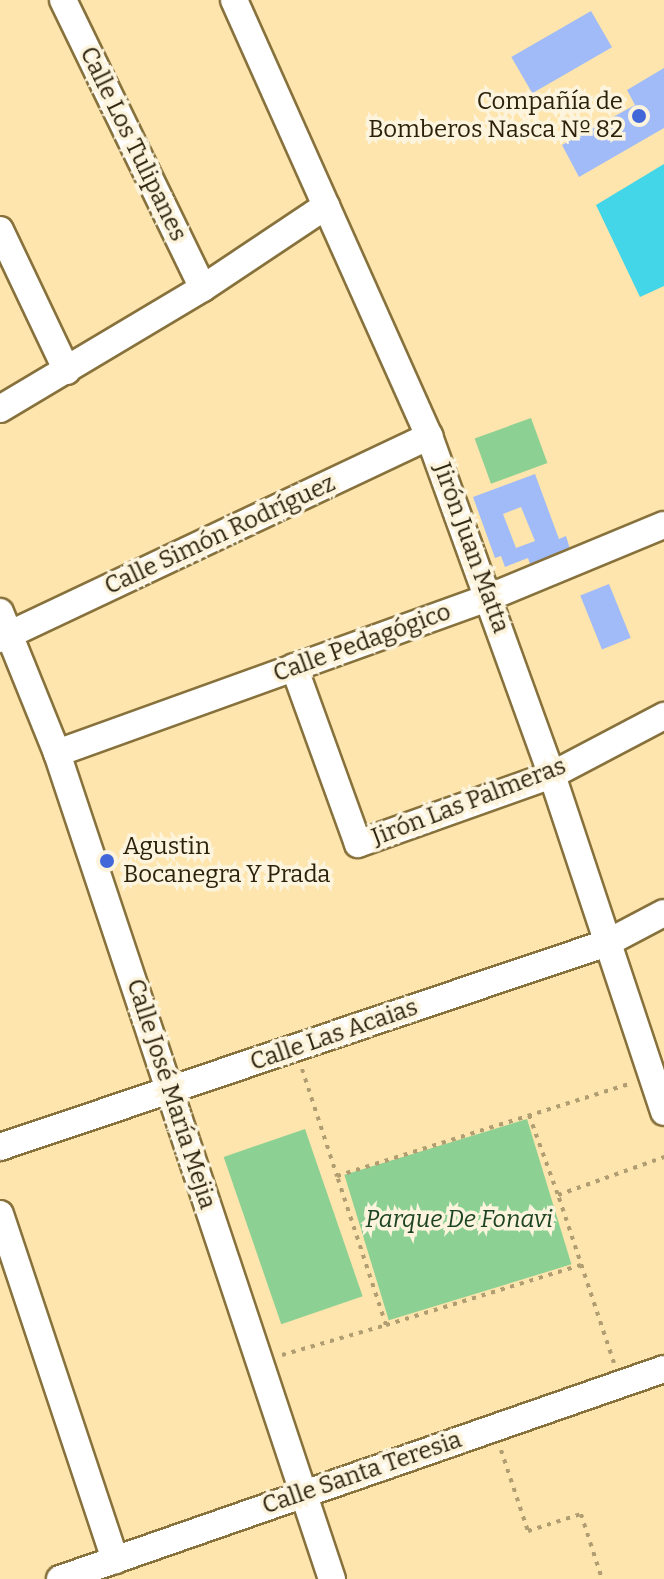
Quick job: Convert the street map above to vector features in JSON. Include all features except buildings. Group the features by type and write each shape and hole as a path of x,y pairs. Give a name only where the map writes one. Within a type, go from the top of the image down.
{"street":[{"name":"Calle Los Tulipanes","path":"63,0 203,288"},
{"name":"Jirón Juan Matta","path":"234,0 429,436 490,597 552,775 664,1112"},
{"path":"0,409 203,288 326,206"},
{"path":"0,230 67,371"},
{"name":"Calle Simón Rodríguez","path":"3,628 429,436"},
{"name":"Calle Pedagógico","path":"57,753 490,597 664,525"},
{"name":"Calle José María Mejia","path":"3,628 57,753 332,1579"},
{"name":"Jirón Las Palmeras","path":"294,667 358,844 552,775 664,716"},
{"name":"Calle Las Acaias","path":"0,1147 607,943 664,913"},
{"path":"0,1214 115,1560"},
{"name":"Calle Santa Teresia","path":"60,1579 664,1369"}],"path":[{"path":"295,1048 386,1325"},
{"path":"337,1176 652,1076"},
{"path":"529,1115 621,1384"},
{"path":"558,1195 664,1157"},
{"path":"260,1362 581,1265"},
{"path":"493,1427 528,1531 581,1514 602,1579"}],"green space":[{"path":"531,418 547,463 491,484 475,439"},
{"name":"Parque De Fonavi","path":"527,1119 571,1264 389,1320 344,1175"},
{"path":"305,1129 363,1296 281,1324 224,1157"}],"water":[{"path":"664,164 664,286 640,297 596,205"}],"place":[{"name":"Compañía de Bomberos Nasca Nº 82","path":"639,116"},
{"name":"Agustin Bocanegra Y Prada","path":"107,861"}]}
